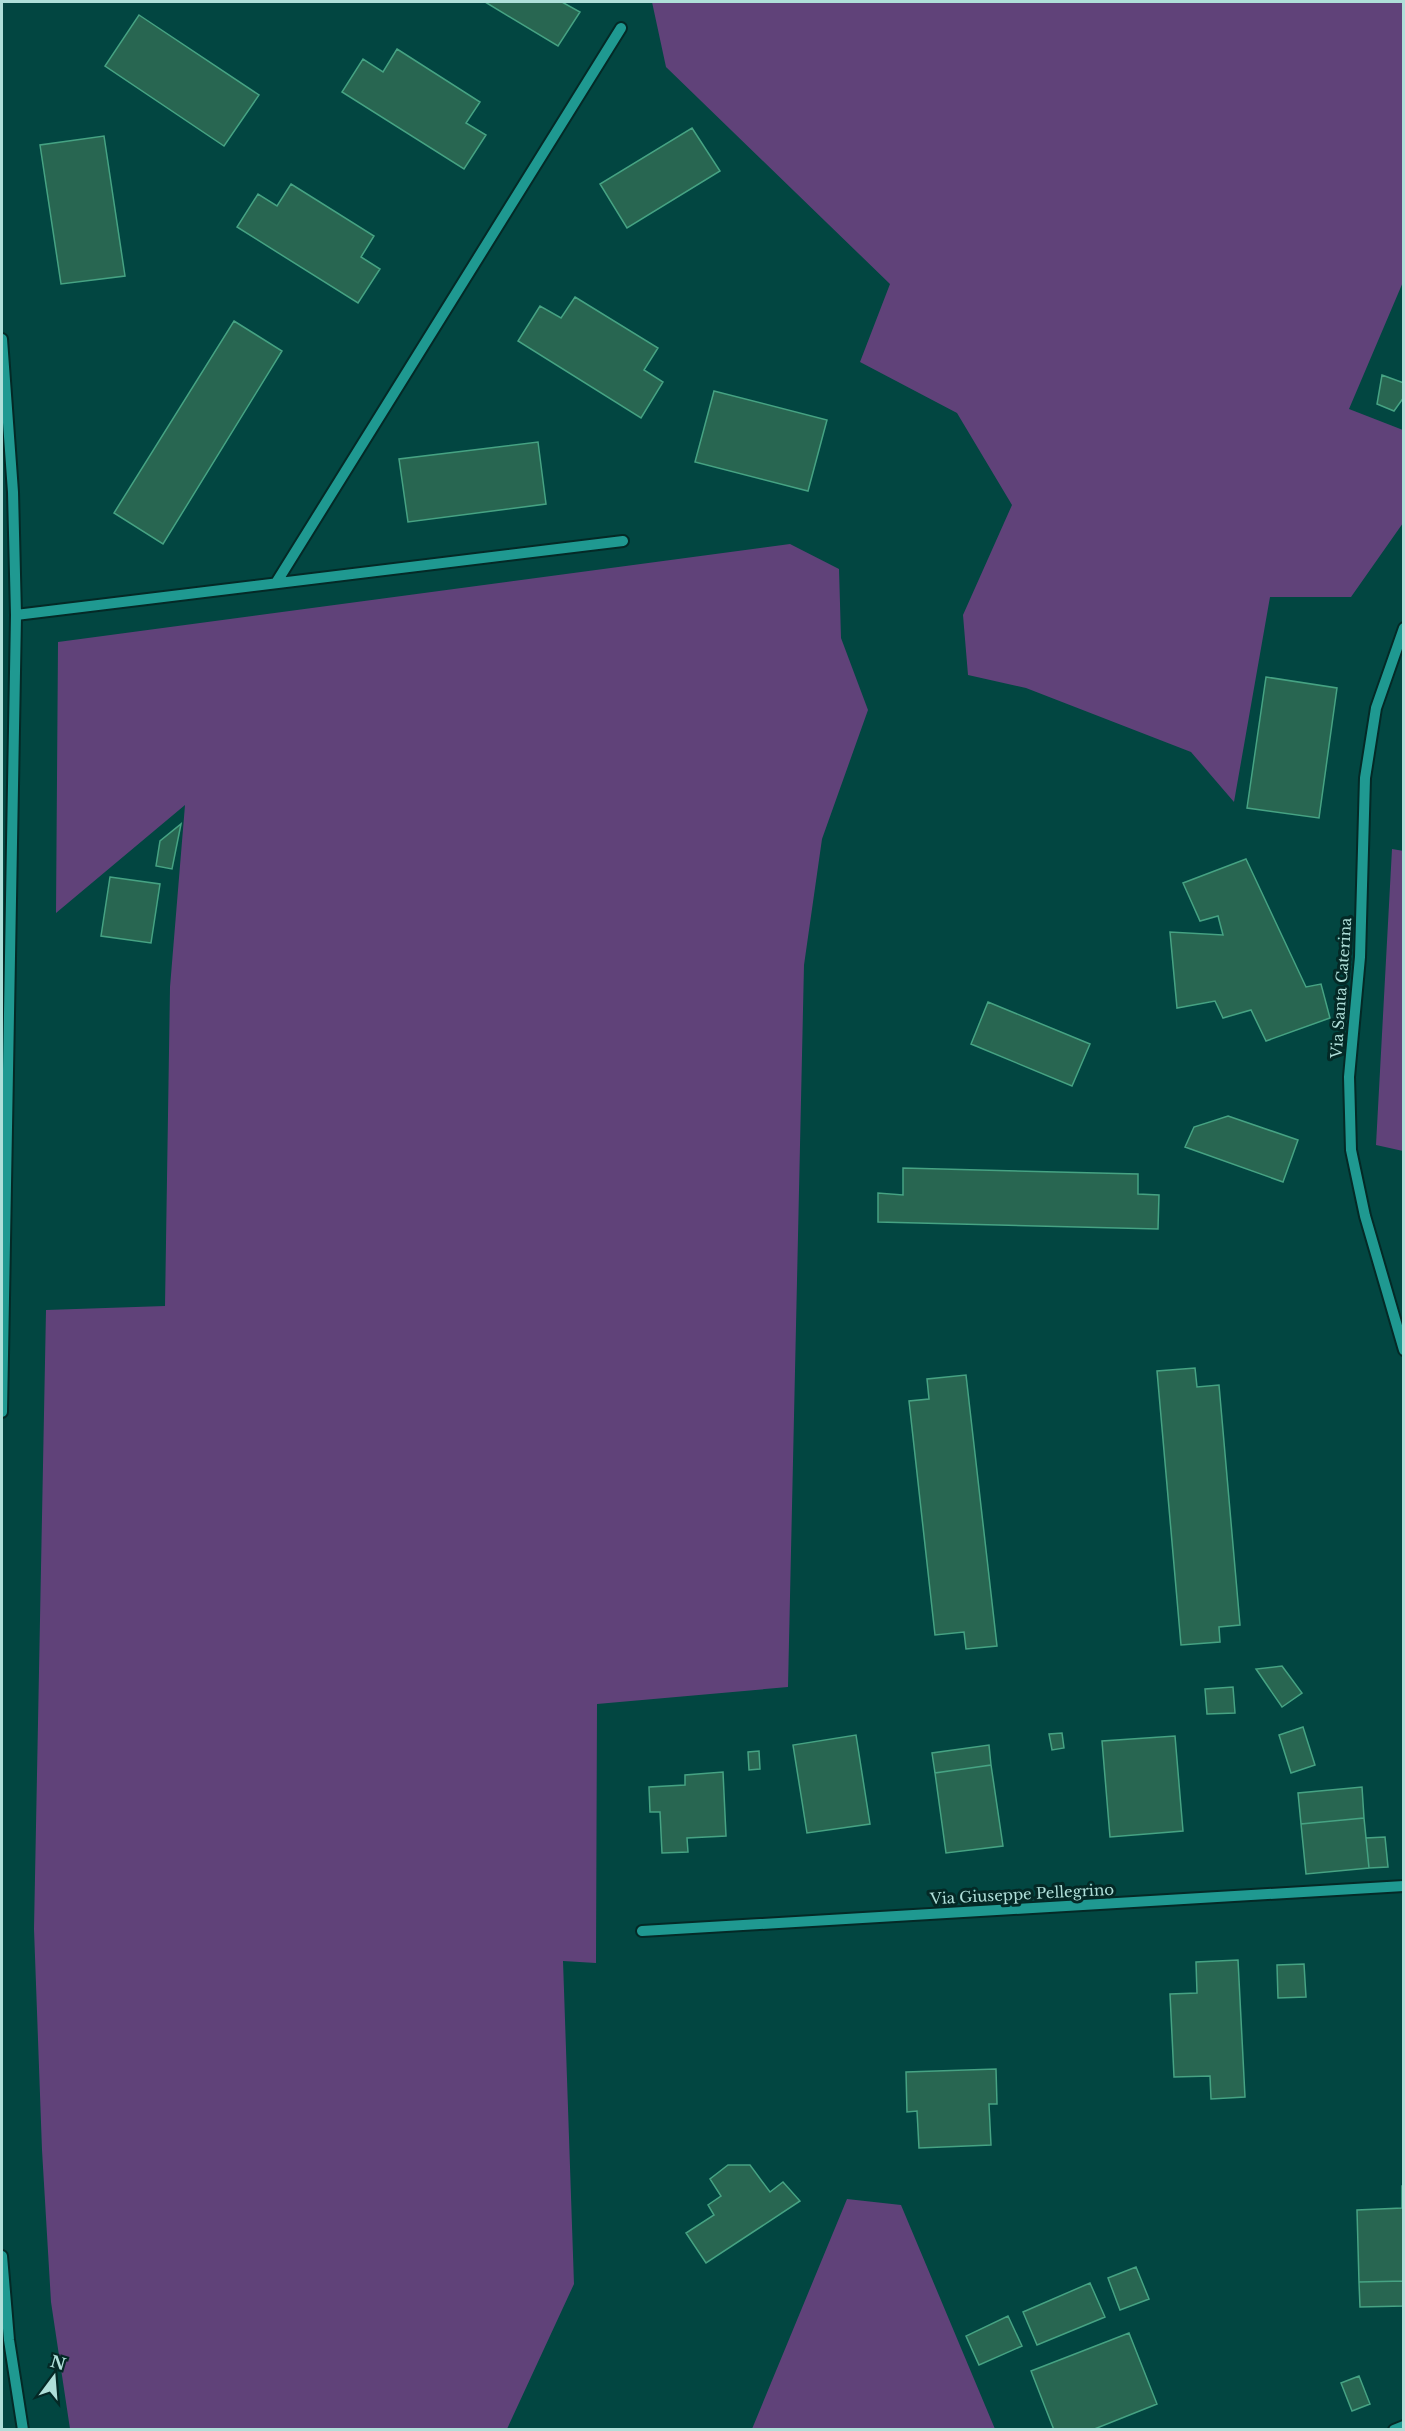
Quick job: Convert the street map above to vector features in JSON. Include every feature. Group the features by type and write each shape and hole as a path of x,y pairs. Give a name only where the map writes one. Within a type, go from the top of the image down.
{"street":[{"path":"276,583 621,28"},
{"path":"2,339 13,492 16,615 6,837 2,1412"},
{"path":"16,615 623,541"},
{"name":"Via Santa Caterina","path":"1404,628 1376,708 1365,778 1360,957 1349,1077 1351,1150 1365,1216 1404,1350"},
{"name":"Via Giuseppe Pellegrino","path":"642,1931 1404,1887"},
{"path":"2,2256 9,2340 23,2430"},
{"path":"1394,2430 1404,2426"}],"shaded area":[{"path":"652,2 1403,2 1403,282 1349,409 1403,430 1403,523 1351,597 1270,597 1234,802 1191,752 1026,688 968,675 963,615 1012,505 957,413 860,362 890,284 666,67"},
{"path":"790,544 839,569 841,638 868,710 822,839 804,965 788,1687 597,1704 596,1963 563,1961 574,2284 507,2429 70,2429 51,2302 42,2150 34,1929 46,1310 165,1306 170,987 185,805 56,913 58,642"},
{"path":"1392,849 1404,851 1403,1151 1376,1145"},
{"path":"847,2199 901,2205 995,2429 752,2429"}],"building":[{"path":"485,2 562,2 580,12 558,46"},
{"path":"139,15 259,95 224,146 105,66"},
{"path":"397,49 480,102 466,123 486,135 464,169 342,92 363,59 383,72"},
{"path":"692,128 720,171 627,228 600,184"},
{"path":"104,136 125,276 61,284 40,145"},
{"path":"291,184 374,236 361,257 380,269 358,303 237,227 258,194 277,206"},
{"path":"575,297 658,348 644,370 663,382 641,418 518,341 540,306 561,318"},
{"path":"234,321 282,351 163,544 114,513"},
{"path":"1382,375 1404,383 1404,397 1394,411 1377,404"},
{"path":"714,391 827,420 808,491 695,462"},
{"path":"538,442 546,504 408,522 399,459"},
{"path":"1266,677 1337,688 1319,818 1247,808"},
{"path":"181,824 172,869 156,866 160,841"},
{"path":"1246,859 1306,987 1321,984 1330,1018 1266,1041 1251,1010 1223,1018 1215,1001 1177,1008 1170,932 1223,935 1218,916 1200,921 1183,883"},
{"path":"110,877 160,884 151,943 101,936"},
{"path":"988,1002 1090,1044 1072,1086 971,1044"},
{"path":"1228,1116 1298,1140 1283,1182 1185,1147 1194,1127"},
{"path":"903,1168 1138,1174 1138,1194 1159,1195 1158,1229 878,1222 878,1193 903,1195"},
{"path":"1195,1368 1197,1387 1219,1385 1240,1625 1219,1627 1220,1642 1181,1645 1157,1371"},
{"path":"966,1375 997,1646 966,1649 964,1632 935,1635 909,1401 929,1399 927,1379"},
{"path":"1282,1666 1302,1693 1282,1707 1256,1669"},
{"path":"1233,1687 1235,1713 1207,1714 1205,1689"},
{"path":"1303,1727 1315,1765 1291,1773 1279,1735"},
{"path":"1062,1733 1064,1748 1052,1750 1049,1734"},
{"path":"856,1735 870,1824 807,1833 793,1745"},
{"path":"1175,1736 1183,1831 1110,1837 1102,1741"},
{"path":"989,1745 991,1765 935,1773 932,1753"},
{"path":"759,1751 760,1769 749,1770 748,1752"},
{"path":"991,1765 1003,1846 946,1853 935,1773"},
{"path":"723,1772 726,1836 687,1838 688,1852 662,1853 660,1812 650,1812 649,1787 685,1785 685,1775"},
{"path":"1362,1787 1364,1818 1301,1824 1298,1793"},
{"path":"1364,1818 1369,1868 1306,1874 1301,1824"},
{"path":"1385,1837 1388,1867 1369,1868 1366,1838"},
{"path":"1238,1960 1245,2097 1211,2099 1210,2076 1174,2077 1170,1994 1197,1993 1196,1962"},
{"path":"1304,1964 1306,1997 1278,1998 1277,1965"},
{"path":"996,2069 997,2104 989,2104 991,2145 919,2148 917,2111 907,2112 906,2072"},
{"path":"728,2165 750,2165 770,2192 783,2182 800,2201 706,2263 686,2233 714,2215 708,2205 721,2196 710,2179"},
{"path":"1402,2186 1404,2186 1404,2281 1359,2282 1357,2210 1402,2208"},
{"path":"1136,2267 1149,2299 1120,2310 1108,2278"},
{"path":"1404,2281 1404,2306 1360,2307 1359,2282"},
{"path":"1090,2283 1105,2317 1037,2345 1023,2312"},
{"path":"1008,2316 1022,2346 979,2365 966,2336"},
{"path":"1129,2333 1157,2404 1092,2430 1054,2430 1031,2371"},
{"path":"1359,2376 1370,2404 1352,2411 1341,2383"}]}
